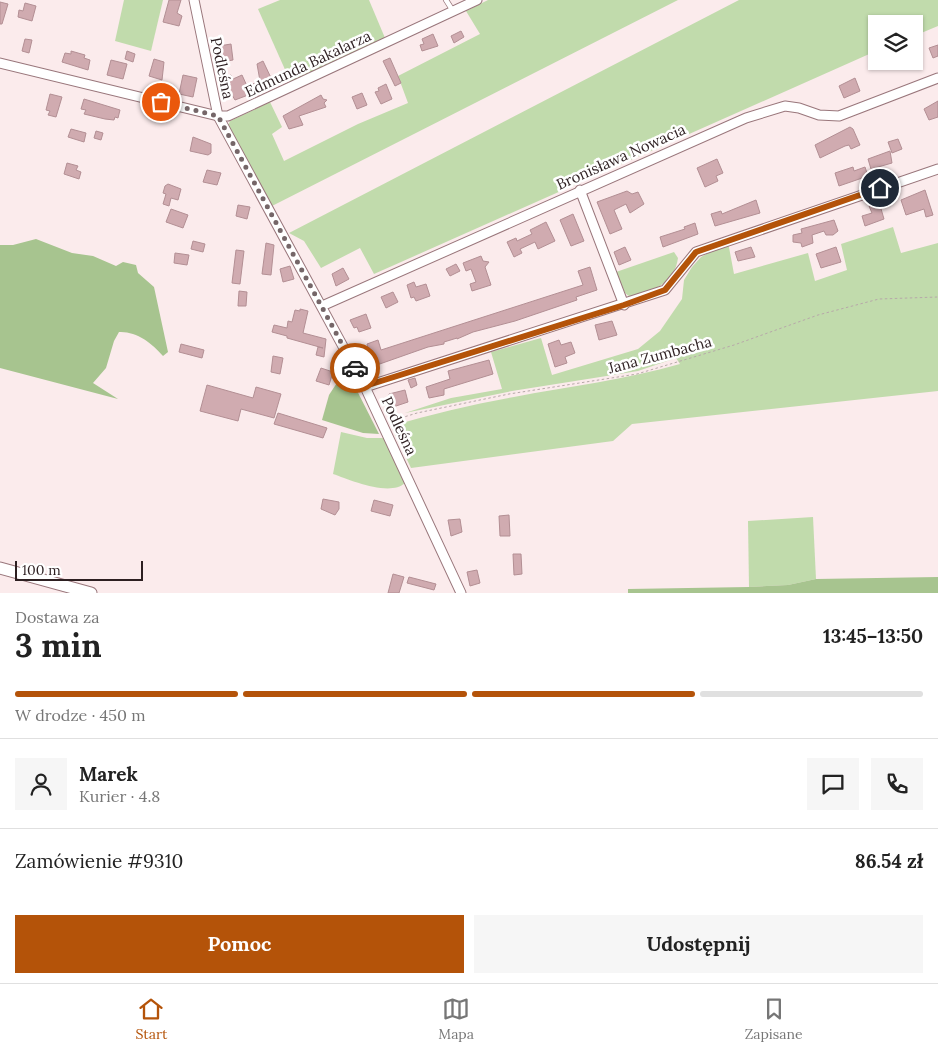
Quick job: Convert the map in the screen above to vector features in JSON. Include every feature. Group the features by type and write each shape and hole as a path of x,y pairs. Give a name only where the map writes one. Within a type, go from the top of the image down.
{"street":[{"name":"Podleśna","path":"194,0 218,116 365,386 461,593"},
{"name":"Edmunda Bakalarza","path":"0,63 218,116 228,116 477,0"},
{"name":"Bronisława Nowacia","path":"322,306 580,190 772,108 785,106 799,108 819,115 839,116 938,78"},
{"path":"365,386 624,305 665,290 696,252 938,169"},
{"path":"580,190 624,305"},
{"path":"0,568 91,593"}],"lane":[{"path":"446,0 453,11"}],"path":[{"name":"Jana Zumbacha","path":"383,424 417,413 509,394 637,374 742,343 818,315 879,299 938,297"}],"green space":[{"path":"124,0 163,0 151,51 115,41"},
{"path":"280,0 369,0 385,38 291,83 258,9"},
{"path":"488,0 678,0 272,206 228,126 230,121 270,102 282,127 272,134 284,161 358,124 408,103 398,76 480,34 466,11"},
{"path":"739,0 938,0 938,26 923,32 923,15 868,15 868,55 374,274 360,248 321,268 304,241 289,233"},
{"path":"893,227 901,253 938,243 938,391 632,424 613,441 411,468 391,426 468,406 618,379 680,364 676,358 638,371 512,391 405,413 451,398 502,389 491,352 541,338 552,375 638,349 660,331 682,299 684,280 692,267 701,257 728,242 734,274 808,253 815,281 847,270 841,244"},
{"path":"36,239 72,253 93,256 116,266 123,262 136,265 138,273 154,287 168,352 163,356 143,339 132,334 119,332 114,341 106,368 93,383 118,399 0,368 0,245 13,245"},
{"path":"674,252 678,258 676,266 667,280 646,293 630,297 625,293 616,272"},
{"path":"346,369 379,434 363,433 322,420 329,395"},
{"path":"341,432 367,438 384,438 405,483 398,487 380,488 333,474"},
{"path":"813,517 816,579 788,585 749,587 748,521"},
{"path":"938,577 938,593 628,593 628,589 788,585 816,579"}],"building":[{"path":"169,0 181,0 177,13 182,16 179,26 163,22"},
{"path":"0,2 8,4 2,24 0,24"},
{"path":"25,3 36,6 32,21 18,17 19,10 23,11"},
{"path":"461,31 464,37 454,43 451,36"},
{"path":"433,34 438,46 422,51 420,45 424,44 422,39"},
{"path":"25,39 32,40 29,53 22,51"},
{"path":"231,44 233,60 222,62 219,46"},
{"path":"938,45 938,56 933,58 929,48"},
{"path":"71,51 85,55 84,58 90,60 88,70 62,62 65,53 71,54"},
{"path":"127,51 135,54 133,62 125,59"},
{"path":"390,58 401,83 395,86 383,61"},
{"path":"154,59 164,62 162,80 149,76"},
{"path":"111,60 127,64 123,79 107,75"},
{"path":"263,61 273,82 263,86 261,82 264,89 235,100 229,90 227,91 222,81 224,78 231,75 233,79 242,75 247,86 260,81 257,64"},
{"path":"183,75 197,78 193,97 179,94"},
{"path":"855,78 860,91 844,98 839,86"},
{"path":"386,84 392,99 381,104 375,92 379,91 378,88"},
{"path":"362,93 367,105 357,109 352,97"},
{"path":"50,94 62,97 56,117 48,115 50,111 46,110"},
{"path":"321,95 323,99 327,100 324,103 326,107 299,116 303,125 289,129 283,116"},
{"path":"84,99 120,110 118,118 115,117 114,120 105,119 84,114 86,110 81,109"},
{"path":"938,101 938,117 929,120 924,109"},
{"path":"850,127 853,129 860,145 851,149 849,145 845,146 820,158 815,145"},
{"path":"71,129 86,133 84,142 68,137"},
{"path":"96,131 103,133 101,140 94,138"},
{"path":"193,137 211,144 211,153 208,155 190,151"},
{"path":"898,139 902,149 892,153 888,142"},
{"path":"890,151 892,163 871,169 868,159"},
{"path":"717,159 723,173 716,176 718,181 705,187 697,168"},
{"path":"67,163 78,166 76,170 81,172 79,179 64,174"},
{"path":"853,167 854,171 865,167 868,176 839,186 835,173"},
{"path":"207,170 221,173 217,185 203,182"},
{"path":"168,184 181,189 178,200 171,198 169,206 163,204 166,194 163,193 165,186"},
{"path":"925,190 933,215 926,217 924,209 906,215 901,200"},
{"path":"627,191 632,194 638,192 644,204 630,213 626,204 614,210 622,229 610,234 597,202"},
{"path":"756,200 760,213 715,226 711,214 721,211 722,214"},
{"path":"879,202 884,219 865,226 862,216 872,213 869,206"},
{"path":"238,205 250,207 247,219 236,216"},
{"path":"171,209 188,215 183,228 166,222"},
{"path":"573,214 584,241 571,246 560,220"},
{"path":"834,220 838,231 833,235 826,235 824,231 812,235 813,243 802,247 801,243 793,242 793,235 802,233 801,229"},
{"path":"546,222 555,241 538,249 535,242 520,249 522,253 514,257 507,242 516,238 517,241 532,234 530,230"},
{"path":"695,223 698,234 663,247 660,237 685,229 684,227"},
{"path":"193,241 205,244 203,252 191,249"},
{"path":"266,243 274,245 271,275 262,274"},
{"path":"625,247 631,260 619,265 614,252"},
{"path":"751,247 755,257 738,261 735,252"},
{"path":"836,247 841,262 821,268 816,254"},
{"path":"236,250 244,251 240,284 232,283"},
{"path":"175,253 189,255 187,265 174,263"},
{"path":"481,256 483,261 489,262 485,267 491,285 472,291 470,284 476,282 471,269 466,271 463,263"},
{"path":"456,264 460,271 450,276 446,269"},
{"path":"290,266 294,279 283,282 280,269"},
{"path":"590,267 597,290 576,297 577,300 515,321 473,332 444,342 444,344 428,347 374,366 370,360 367,344 378,340 381,350 583,285 578,271"},
{"path":"343,268 349,279 336,286 332,274"},
{"path":"414,282 416,287 426,284 430,296 416,301 414,297 411,298 407,285"},
{"path":"239,291 247,292 246,306 238,306"},
{"path":"393,292 398,302 386,308 381,297"},
{"path":"300,309 308,311 303,333 326,339 324,357 316,355 318,347 323,348 272,332 274,325 287,328 288,321 292,322 295,310 300,311"},
{"path":"366,314 371,328 359,332 357,327 354,328 350,320"},
{"path":"612,321 617,335 599,340 595,325"},
{"path":"559,340 561,345 571,342 575,353 565,357 567,363 555,367 548,344"},
{"path":"181,344 204,350 202,358 179,352"},
{"path":"273,356 283,358 280,374 271,372"},
{"path":"489,360 493,374 444,389 444,395 429,398 426,387 450,379 448,371"},
{"path":"321,368 333,372 329,385 316,381"},
{"path":"415,378 417,385 411,388 408,380"},
{"path":"207,385 253,398 256,387 281,394 274,418 241,409 238,421 200,411"},
{"path":"405,390 408,402 393,407 389,394"},
{"path":"278,413 327,428 323,438 274,424"},
{"path":"323,499 339,502 339,509 335,515 321,509"},
{"path":"374,500 393,505 390,516 371,511"},
{"path":"509,515 510,536 500,536 499,516"},
{"path":"460,519 462,532 451,536 448,520"},
{"path":"513,554 521,554 522,574 514,575"},
{"path":"477,570 480,583 470,586 467,572"},
{"path":"393,574 404,577 399,593 388,593"},
{"path":"409,577 436,584 434,590 407,583"}],"way so far":[{"path":"161,102 218,116 355,368"}],"route":[{"path":"355,368 365,386 624,305 665,290 696,252 880,188"}]}
